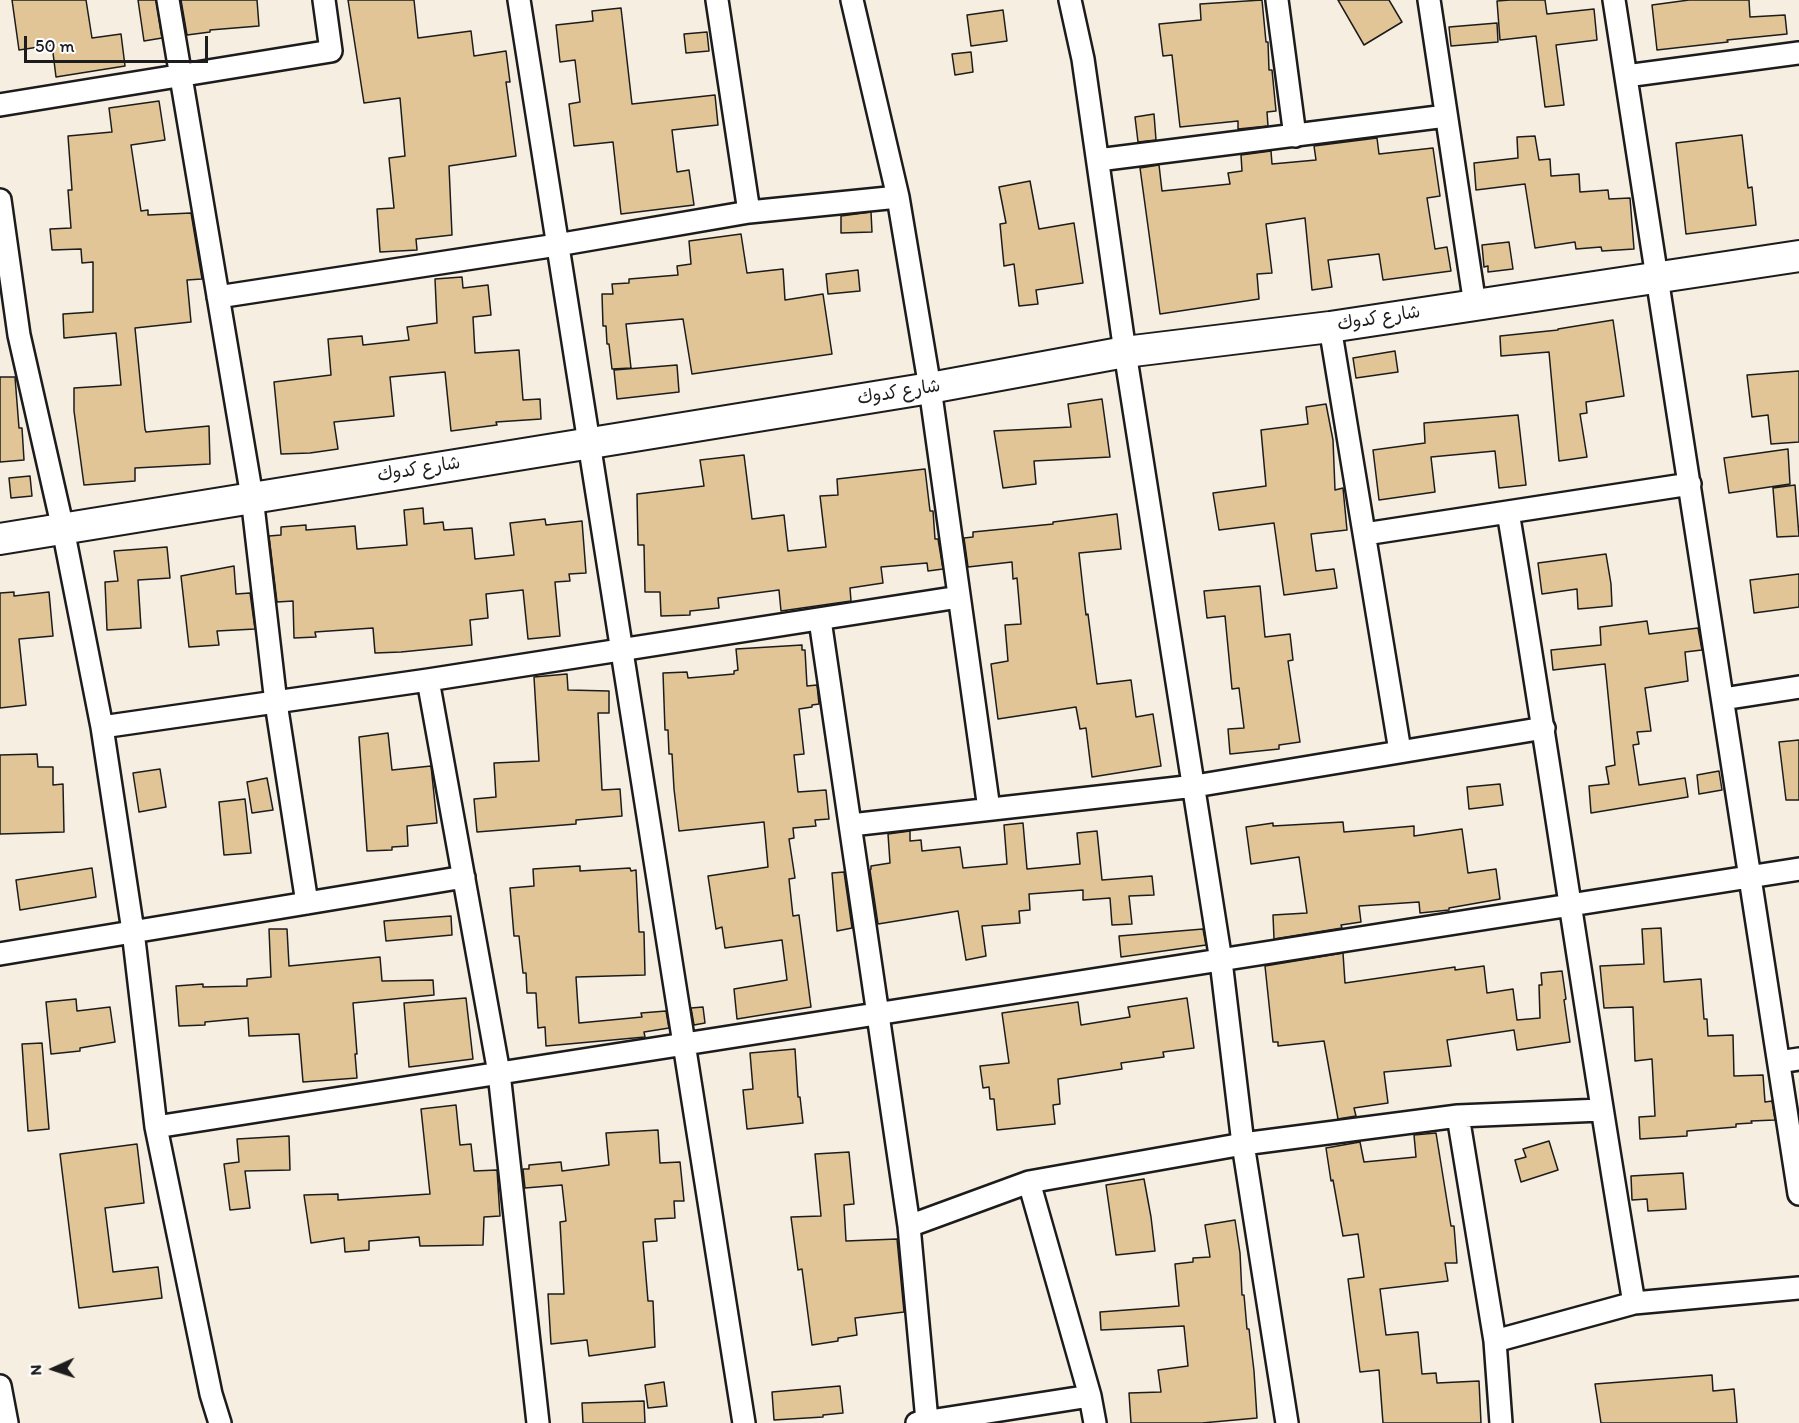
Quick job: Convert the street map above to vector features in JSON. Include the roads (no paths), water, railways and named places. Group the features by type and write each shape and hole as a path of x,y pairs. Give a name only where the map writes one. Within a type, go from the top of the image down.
{"street":[{"path":"168,0 252,497 276,703 307,903"},
{"path":"0,105 331,51 324,0"},
{"path":"519,0 744,1423"},
{"path":"717,0 749,212"},
{"path":"852,0 898,197 930,388 989,809"},
{"path":"1070,0 1083,59 1125,352 1195,786 1221,961 1243,1144 1287,1423"},
{"path":"1277,0 1295,136"},
{"path":"1429,0 1475,304"},
{"path":"1614,0 1750,877 1789,1061 1799,1194"},
{"path":"1626,76 1799,53"},
{"path":"1098,160 1446,116"},
{"path":"218,297 557,245 749,212 898,197"},
{"path":"0,200 10,336 63,529 102,727 134,931 156,1127 211,1394 220,1423"},
{"name":"شارع كدوك","path":"0,539 930,388 1125,352 1330,327 1799,256"},
{"path":"1330,327 1400,751"},
{"path":"1365,534 1690,484"},
{"path":"1508,512 1572,905 1601,1110 1634,1303"},
{"path":"102,727 428,680 959,597"},
{"path":"820,620 909,1226 922,1422 1090,1396"},
{"path":"428,680 499,1073 538,1423"},
{"path":"1723,699 1799,687"},
{"path":"851,825 1195,786 1544,728"},
{"path":"156,1127 1799,869"},
{"path":"0,954 464,877"},
{"path":"909,1226 1029,1182 1243,1144 1458,1116 1601,1110"},
{"path":"1458,1116 1495,1341 1501,1423"},
{"path":"1029,1182 1090,1396 1095,1423"},
{"path":"1495,1341 1634,1303 1799,1288"},
{"path":"0,1386 7,1423"}]}
